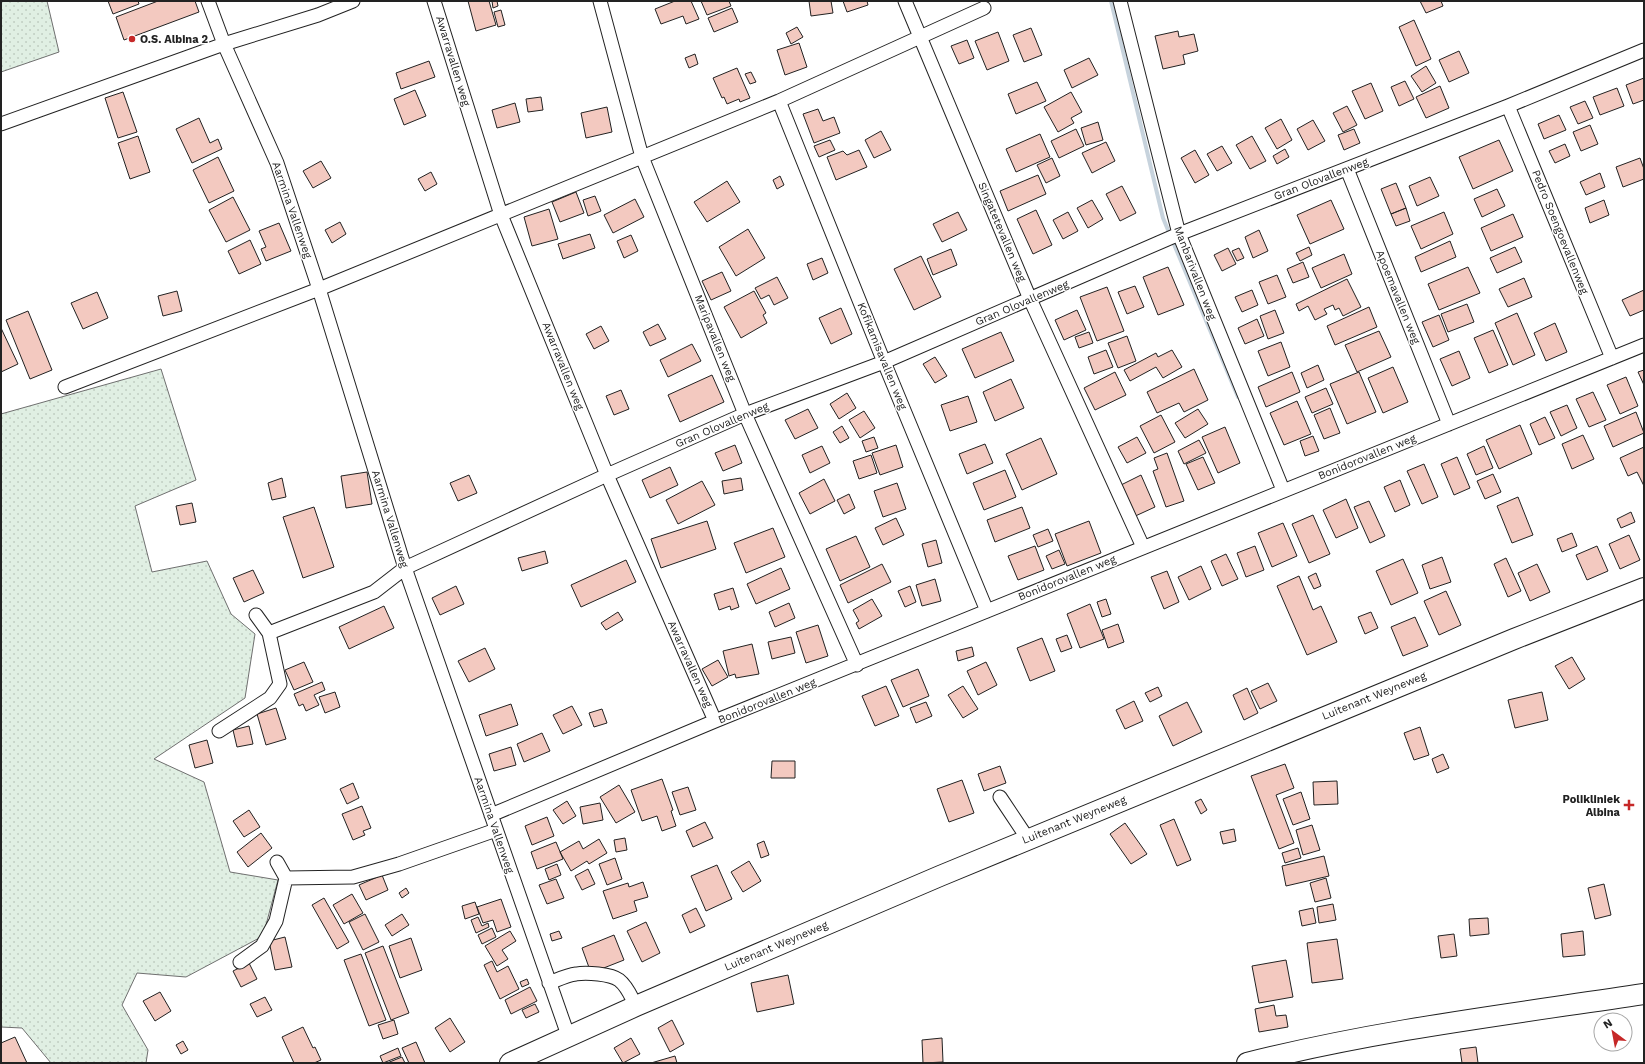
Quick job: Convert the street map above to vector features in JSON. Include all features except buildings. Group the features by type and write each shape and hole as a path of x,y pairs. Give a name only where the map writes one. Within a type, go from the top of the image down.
{"main road":[{"name":"Luitenant Weyneweg","path":"510,1063 569,1038 636,1006 1028,839 1506,642 1644,588"},
{"path":"1259,1062 1354,1040 1644,994"}],"street":[{"name":"Aarmina Vallenweg","path":"208,1 224,44 277,163 319,289 405,568 569,1038"},
{"path":"1,124 224,44 318,15 353,1"},
{"name":"Awarravallen weg","path":"434,1 501,215 607,475 715,722"},
{"name":"Maripavallen weg","path":"600,1 642,158 746,414 857,665"},
{"name":"Singatetevallen weg","path":"905,1 1030,299 1143,547"},
{"name":"Manbarivallen weg","path":"1120,1 1179,234 1283,490"},
{"path":"64,387 319,289 642,158 779,101 984,8"},
{"name":"Gran Olovallenweg","path":"269,633 374,592 405,568 607,475 746,414 884,362 1179,234 1508,106 1644,50"},
{"name":"Kofikamisavallen weg","path":"779,101 884,362 987,611"},
{"name":"Pedro Soengoevallenweg","path":"1508,106 1612,358"},
{"name":"Apoemavallen weg","path":"1346,169 1449,424"},
{"name":"Bonidorovallen weg","path":"491,815 1143,547 1644,345"},
{"path":"219,731 270,698 280,684 269,633 256,615"},
{"path":"1000,797 1028,839"},
{"path":"286,878 353,876 399,864 496,830"},
{"path":"240,962 262,946 276,921 286,878 277,862"},
{"path":"549,983 575,974 596,974 613,977 618,979 627,988 636,1006"}],"green space":[{"path":"1,1 47,1 59,52 1,72"},
{"path":"161,369 196,480 135,506 152,572 207,561 231,614 255,634 245,698 154,759 204,782 230,872 278,880 263,936 186,977 137,973 122,1005 148,1050 146,1063 51,1063 22,1028 1,1027 1,414"}],"waterway":[{"path":"1111,1 1163,218 1238,397"}],"place":[{"name":"O.S. Albina 2","path":"132,39"},
{"name":"Polikliniek Albina","path":"1629,805"}]}
